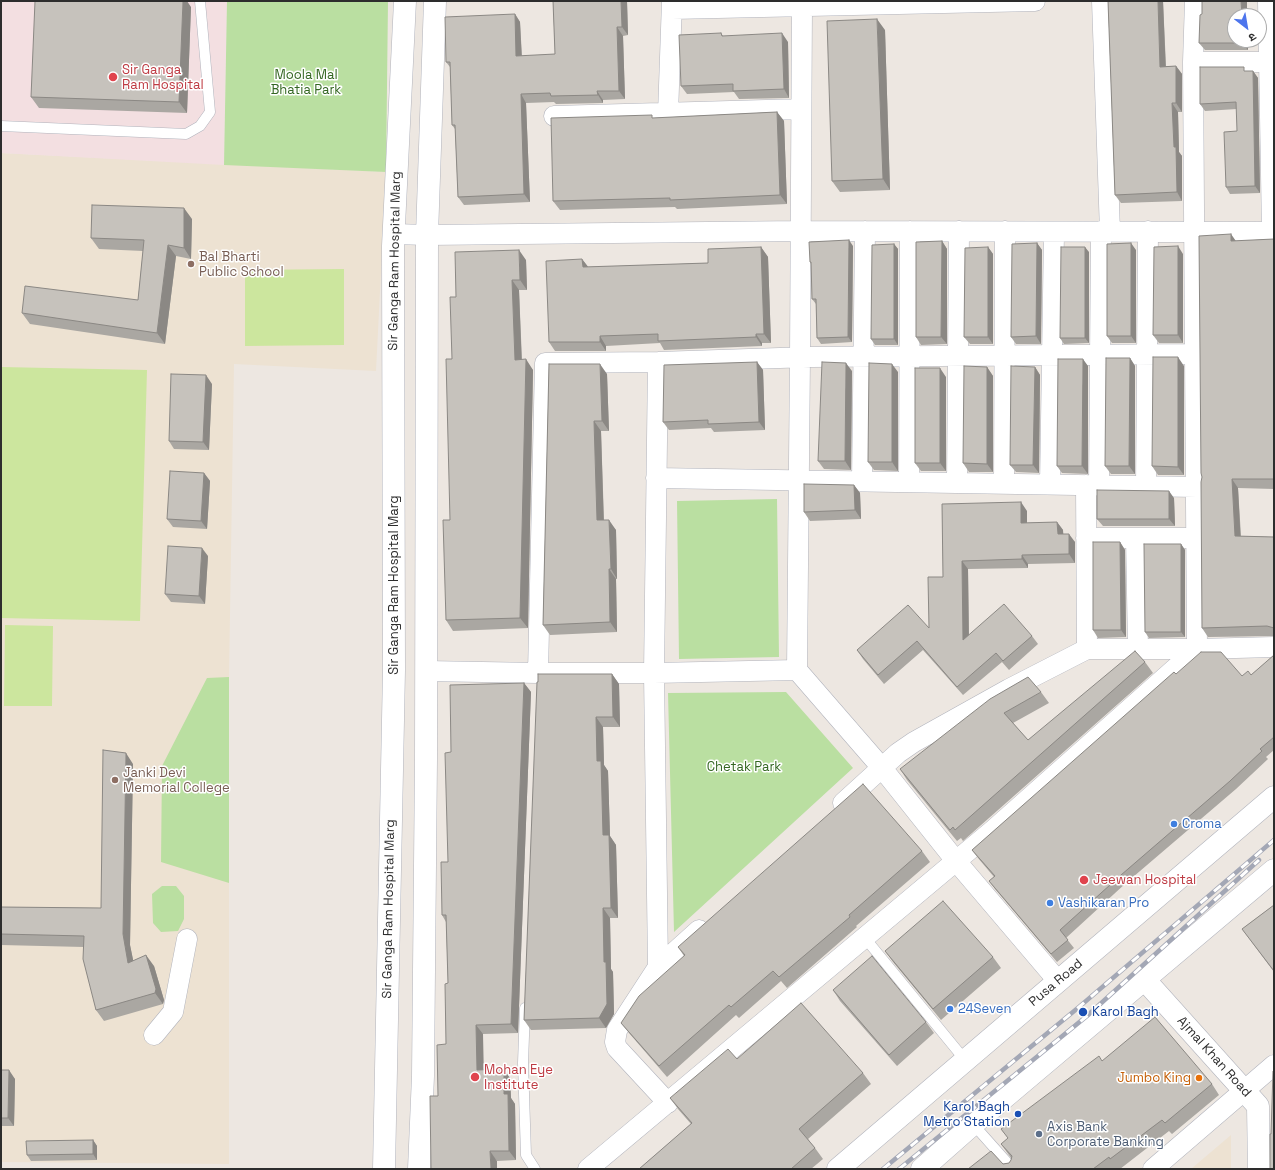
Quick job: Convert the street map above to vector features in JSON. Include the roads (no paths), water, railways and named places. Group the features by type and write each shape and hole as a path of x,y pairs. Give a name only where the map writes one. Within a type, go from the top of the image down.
{"street":[{"name":"Sir Ganga Ram Hospital Marg","path":"384,1169 394,670 394,234 405,1"},
{"path":"419,1169 423,1076 427,235 435,1"},
{"path":"668,114 672,5 802,6 1035,1"},
{"path":"1087,649 1086,538 1092,485 1100,355 1105,232 1102,1"},
{"path":"588,1169 992,831 1198,649 1193,62 1195,1"},
{"path":"394,234 427,235 801,231 1105,232 1195,230 1273,232 1271,62 1268,1"},
{"path":"802,6 797,670 882,768 956,861 1058,981"},
{"path":"1193,62 1271,62"},
{"path":"554,116 668,114 801,109"},
{"path":"862,481 865,231"},
{"path":"909,482 910,231"},
{"path":"957,483 959,231"},
{"path":"1004,484 1005,231"},
{"path":"1146,486 1148,231"},
{"path":"1050,484 1054,232"},
{"path":"538,677 545,363 658,362 800,357 1196,354"},
{"path":"658,362 654,673 658,967"},
{"path":"656,478 1197,487"},
{"path":"1086,538 1197,538"},
{"path":"1136,538 1138,649"},
{"path":"827,816 898,753 914,742 1009,689 1087,649 1198,649 1274,646"},
{"path":"394,670 538,677 797,670"},
{"name":"Pusa Road","path":"838,1169 1274,797"},
{"path":"922,1169 973,1124 1274,870"},
{"path":"668,1103 617,1048 615,1042 617,1030 658,967 711,920"},
{"path":"154,1035 173,1012 187,939"},
{"name":"Ajmal Khan Road","path":"1144,979 1258,1106 1259,1169"},
{"path":"1153,1169 1274,1065"}],"lane":[{"path":"1,126 186,134 200,126 210,112 200,1"},
{"path":"865,938 965,1060"},
{"path":"525,999 522,1063 526,1155 535,1169"},
{"path":"973,1124 1013,1169"}],"railway":[{"path":"883,1169 1079,1007 1274,840"},
{"path":"899,1169 1087,1016 1259,860"}],"place":[{"name":"Sir Ganga Ram Hospital","path":"113,77"},
{"name":"Bal Bharti Public School","path":"191,264"},
{"name":"Janki Devi Memorial College","path":"115,780"},
{"name":"Croma","path":"1174,824"},
{"name":"Jeewan Hospital","path":"1084,880"},
{"name":"Vashikaran Pro","path":"1050,903"},
{"name":"24Seven","path":"950,1009"},
{"name":"Karol Bagh","path":"1083,1012"},
{"name":"Mohan Eye Institute","path":"475,1077"},
{"name":"Jumbo King","path":"1199,1078"},
{"name":"Karol Bagh Metro Station","path":"1018,1114"},
{"name":"Axis Bank Corporate Banking","path":"1039,1134"}],"park label":[{"name":"Moola Mal Bhatia Park","path":"306,82"},
{"name":"Chetak Park","path":"744,767"}]}
